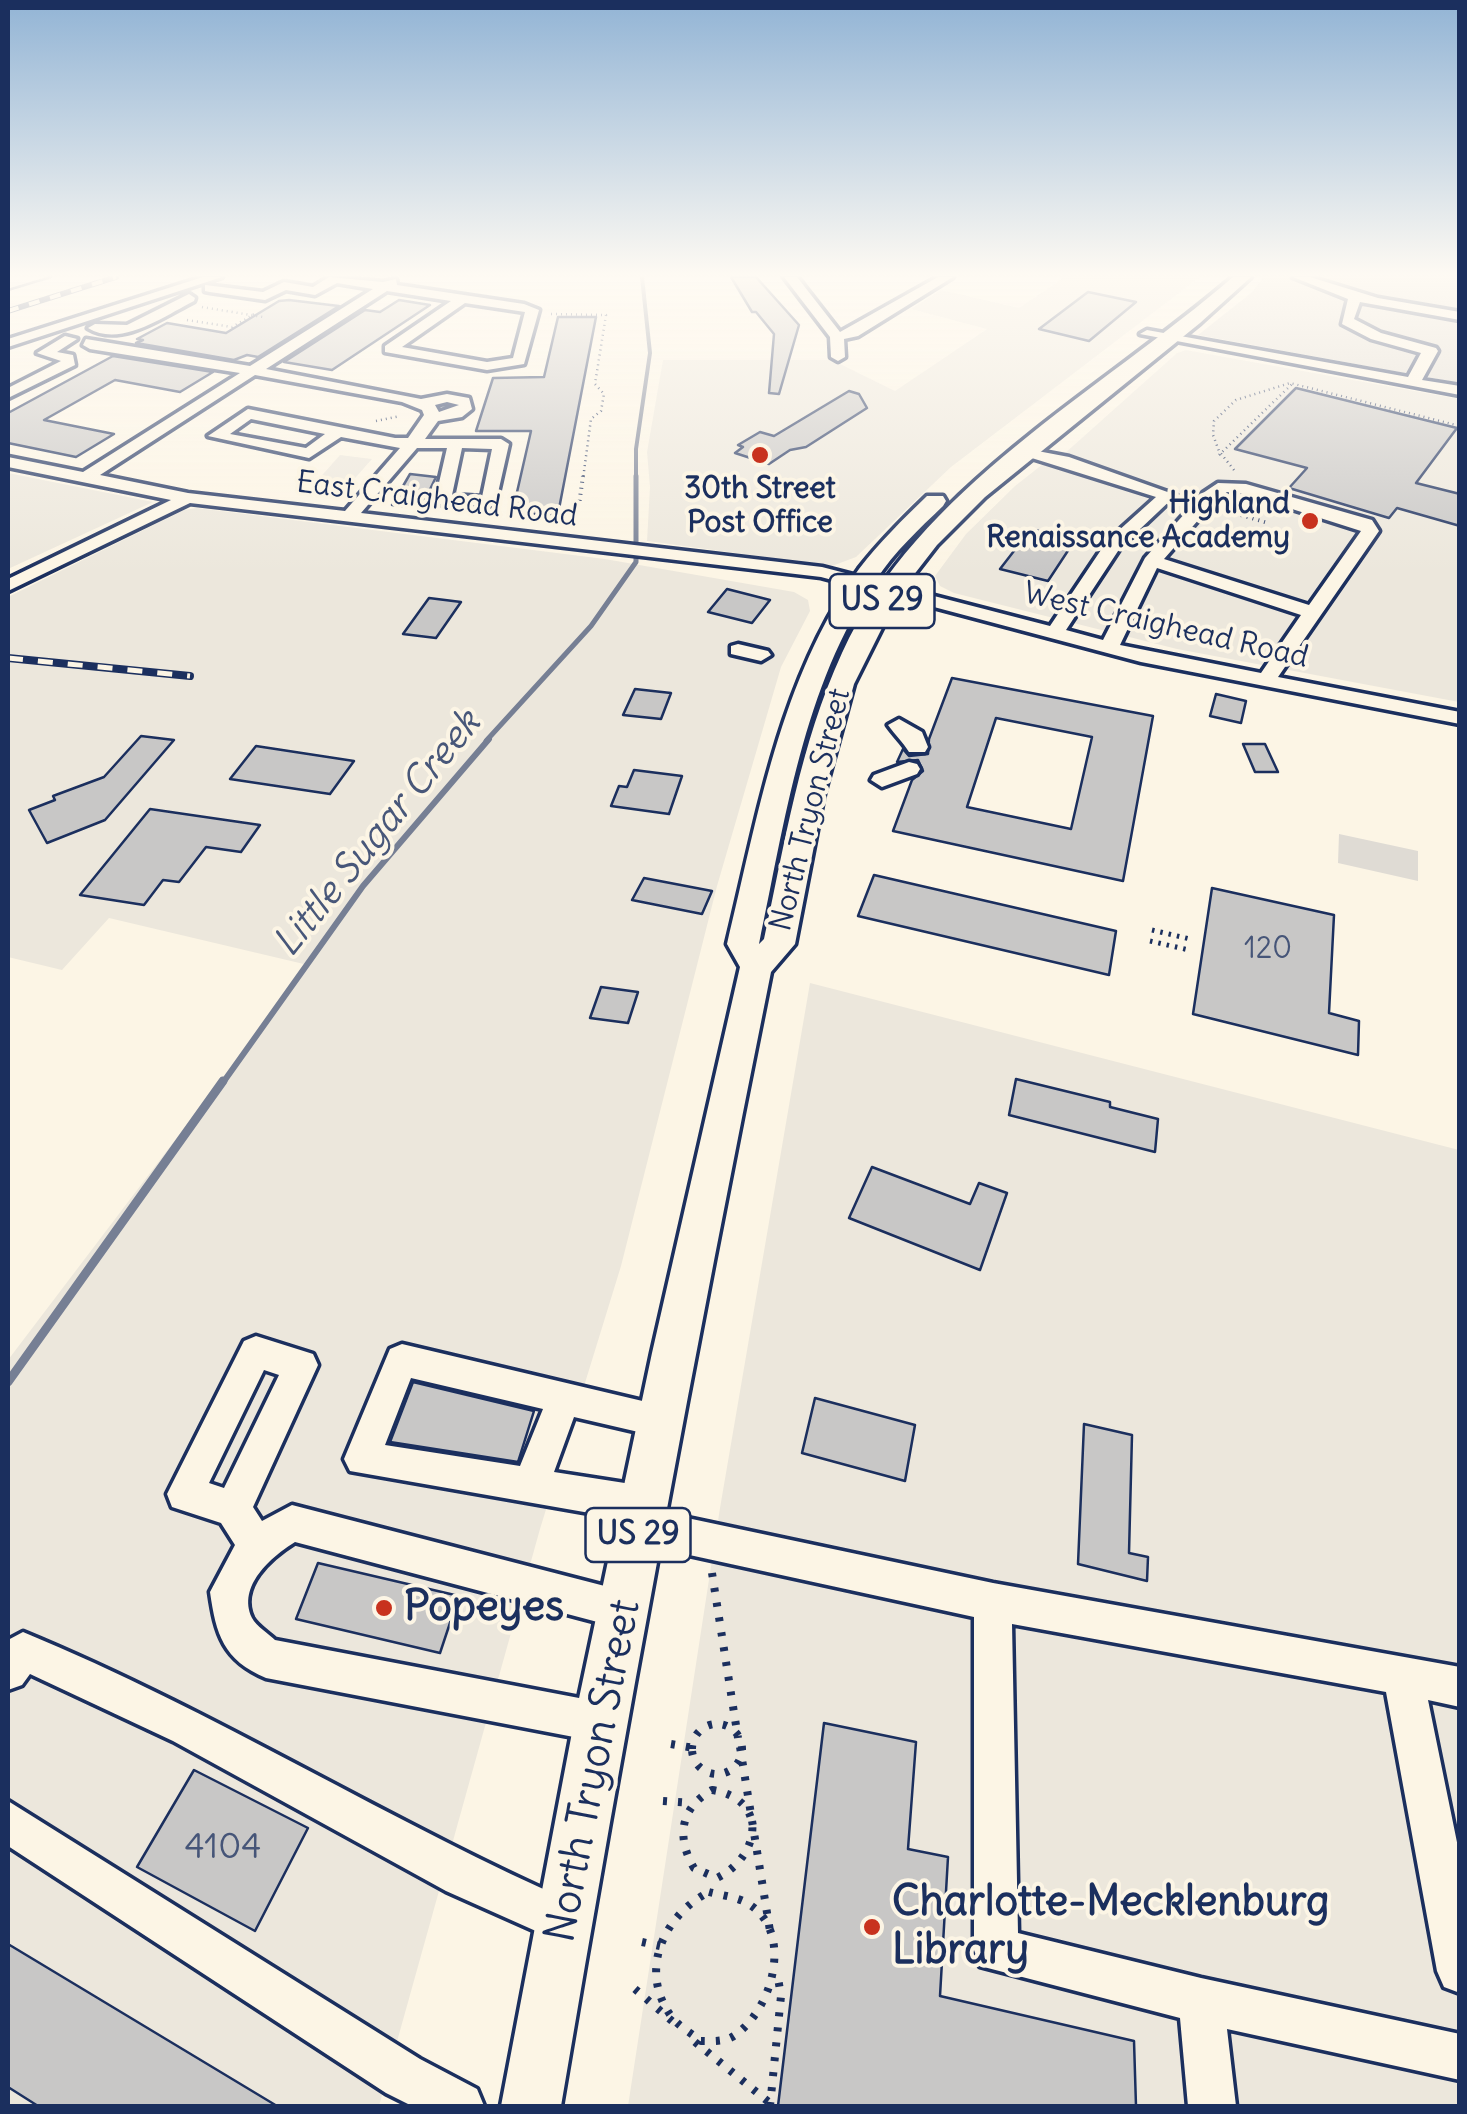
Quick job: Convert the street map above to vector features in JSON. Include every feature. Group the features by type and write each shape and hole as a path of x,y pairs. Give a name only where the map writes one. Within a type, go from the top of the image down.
{"main road":[{"name":"North Tryon Street","path":"531,2106 600,1722 756,966 742,944 798,724 827,644 875,587 934,503 1105,376"},
{"name":"North Tryon Street","path":"875,587 1114,376"}],"street":[{"path":"8,394 44,376"},
{"path":"86,477 245,376"},
{"path":"272,376 415,408 428,407 431,418"},
{"path":"1373,376 1460,391"},
{"path":"1413,383 1416,376"},
{"path":"348,517 431,418 457,414 467,406 464,401 447,398 415,408"},
{"path":"338,432 309,453 216,436 248,414 412,445 500,444 489,502 443,500 455,446"},
{"path":"1027,454 1062,460 1167,493 1156,510 1141,518 1113,545 1054,634"},
{"name":"East Craighead Road","path":"8,462 188,498 822,572 875,587"},
{"path":"1108,648 1152,561 1209,497 1224,487 1246,489 1366,524 1370,530 1266,680"},
{"path":"8,586 188,498"},
{"path":"1152,561 1313,613"},
{"path":"1181,570 1196,589 1278,616 1294,628 1294,640"},
{"name":"West Craighead Road","path":"875,587 1108,648 1460,718"},
{"path":"738,650 761,656"},
{"path":"882,780 913,758 914,737 900,725"},
{"path":"660,1420 402,1360 362,1458 532,1485 994,1602 1460,1687"},
{"path":"532,1485 564,1399"},
{"path":"233,1510 256,1545"},
{"path":"600,1722 266,1658 235,1630 229,1592 256,1545 292,1522 624,1610"},
{"path":"994,1602 996,1950 1200,2002 1460,2057"},
{"path":"8,1671 23,1651 186,1727 461,1876 566,1922"},
{"path":"1403,1675 1460,1970"},
{"path":"8,1822 403,2076 460,2106"},
{"path":"1200,2002 1212,2106"}],"path":[{"path":"562,527 579,505 591,419 602,411 604,392 595,384 596,376"},
{"path":"1219,455 1300,376"},
{"path":"1234,470 1219,455 1212,427 1224,407 1250,392 1292,384 1460,426"},
{"path":"1426,417 1434,406"},
{"path":"375,421 415,408"},
{"path":"1241,516 1268,524"},
{"path":"1152,930 1190,939"},
{"path":"1150,941 1189,950"},
{"path":"711,1570 781,1996 770,2105"},
{"path":"713,1722 728,1725 739,1742 731,1770 718,1776 698,1765 694,1748 700,1731 713,1722"},
{"path":"671,1744 694,1748"},
{"path":"717,1790 718,1776"},
{"path":"717,1790 734,1794 744,1802 754,1827 748,1856 740,1867 717,1878 694,1868 686,1857 682,1828 700,1794 717,1790"},
{"path":"663,1801 692,1803"},
{"path":"717,1878 717,1892"},
{"path":"729,1893 748,1902 762,1919 772,1941 772,1989 752,2028 734,2040 716,2044 696,2040 680,2030 666,2010 658,1986 660,1946 674,1914 690,1899 729,1893"},
{"path":"642,1942 660,1946"},
{"path":"635,1988 770,2105"}],"shaded area":[{"path":"660,376 864,376 895,391 918,376 1071,376 951,467 856,557 832,566 647,541 647,452"},
{"name":"Highland Renaissance Academy","path":"1152,376 1329,376 1459,399 1459,702 1177,649 954,593 940,586 935,576 966,534 1015,486 1057,453 1064,454"},
{"path":"1419,376 1459,376 1459,383"},
{"path":"340,455 372,459 341,494 308,491"},
{"path":"8,473 153,502 8,569"},
{"path":"197,508 605,559 794,592 808,600 810,611 781,667 717,886 621,1266 540,1529 379,2106 8,2106 8,1360 308,965 109,918 62,970 8,957 8,597 184,510"},
{"path":"1339,834 1418,851 1418,881 1338,863"},
{"path":"810,983 1459,1150 1459,2106 628,2106 720,1508"}],"building":[{"path":"77,376 207,376 180,392 115,380 44,420 114,434 76,457 8,443 8,413"},
{"path":"585,376 558,514 512,514 531,431 476,431 493,378"},
{"path":"770,376 784,376 779,394 769,393"},
{"path":"1296,388 1457,428 1416,483 1460,494 1460,526 1397,508 1389,518 1289,488 1307,468 1235,449"},
{"path":"849,391 859,394 867,408 806,447 790,450 769,464 735,453 743,447 738,445 760,432 774,436"},
{"path":"410,474 436,477 421,508 392,505"},
{"path":"1031,529 1075,540 1048,581 1000,569"},
{"path":"727,589 770,600 752,623 708,612"},
{"path":"429,598 461,602 436,638 403,634"},
{"path":"952,678 1153,716 1123,881 893,831 912,780 923,771 918,760 897,762 903,749 909,756 928,754 929,739","holes":["996,718 1092,737 1071,829 967,807"]},
{"path":"635,689 671,693 661,719 623,715"},
{"path":"1216,694 1246,701 1241,723 1210,716"},
{"path":"141,736 174,740 105,820 47,843 29,810 55,800 53,796 104,777"},
{"path":"1243,744 1265,744 1278,772 1255,772"},
{"path":"256,746 354,761 330,794 230,779"},
{"path":"634,770 682,776 669,814 611,806 619,786 627,787"},
{"path":"150,809 260,825 241,852 206,847 179,882 163,880 144,905 80,895"},
{"path":"874,875 1116,931 1109,975 858,916"},
{"path":"644,878 712,891 702,914 632,900"},
{"path":"1212,888 1334,915 1329,1013 1359,1021 1358,1055 1193,1014"},
{"path":"601,987 638,992 628,1023 590,1018"},
{"path":"1016,1079 1110,1102 1110,1107 1158,1119 1155,1152 1009,1115"},
{"path":"872,1167 970,1204 979,1183 1007,1193 980,1270 849,1218"},
{"path":"413,1382 534,1411 518,1462 390,1442"},
{"path":"815,1398 915,1425 905,1481 802,1453"},
{"path":"1084,1424 1132,1435 1129,1553 1148,1557 1147,1581 1078,1564"},
{"path":"318,1563 459,1596 440,1653 296,1619"},
{"name":"Charlotte-Mecklenburg Library","path":"824,1723 916,1742 908,1849 948,1857 940,1996 1134,2041 1136,2106 778,2106"},
{"path":"194,1770 308,1828 255,1931 137,1867"},
{"path":"8,1944 277,2106 38,2106 8,2087"}],"waterway":[{"name":"Little Sugar Creek","path":"486,741 591,626 636,562 636,449 647,376"},
{"name":"Little Sugar Creek","path":"222,1084 363,886 489,739"},
{"name":"Little Sugar Creek","path":"8,1382 223,1081"}],"railway":[{"path":"8,658 190,676"}],"place":[{"name":"30th Street Post Office","path":"760,455"},
{"name":"Highland Renaissance Academy","path":"1310,521"},
{"name":"Popeyes","path":"384,1608"},
{"name":"Charlotte-Mecklenburg Library","path":"872,1927"}]}
